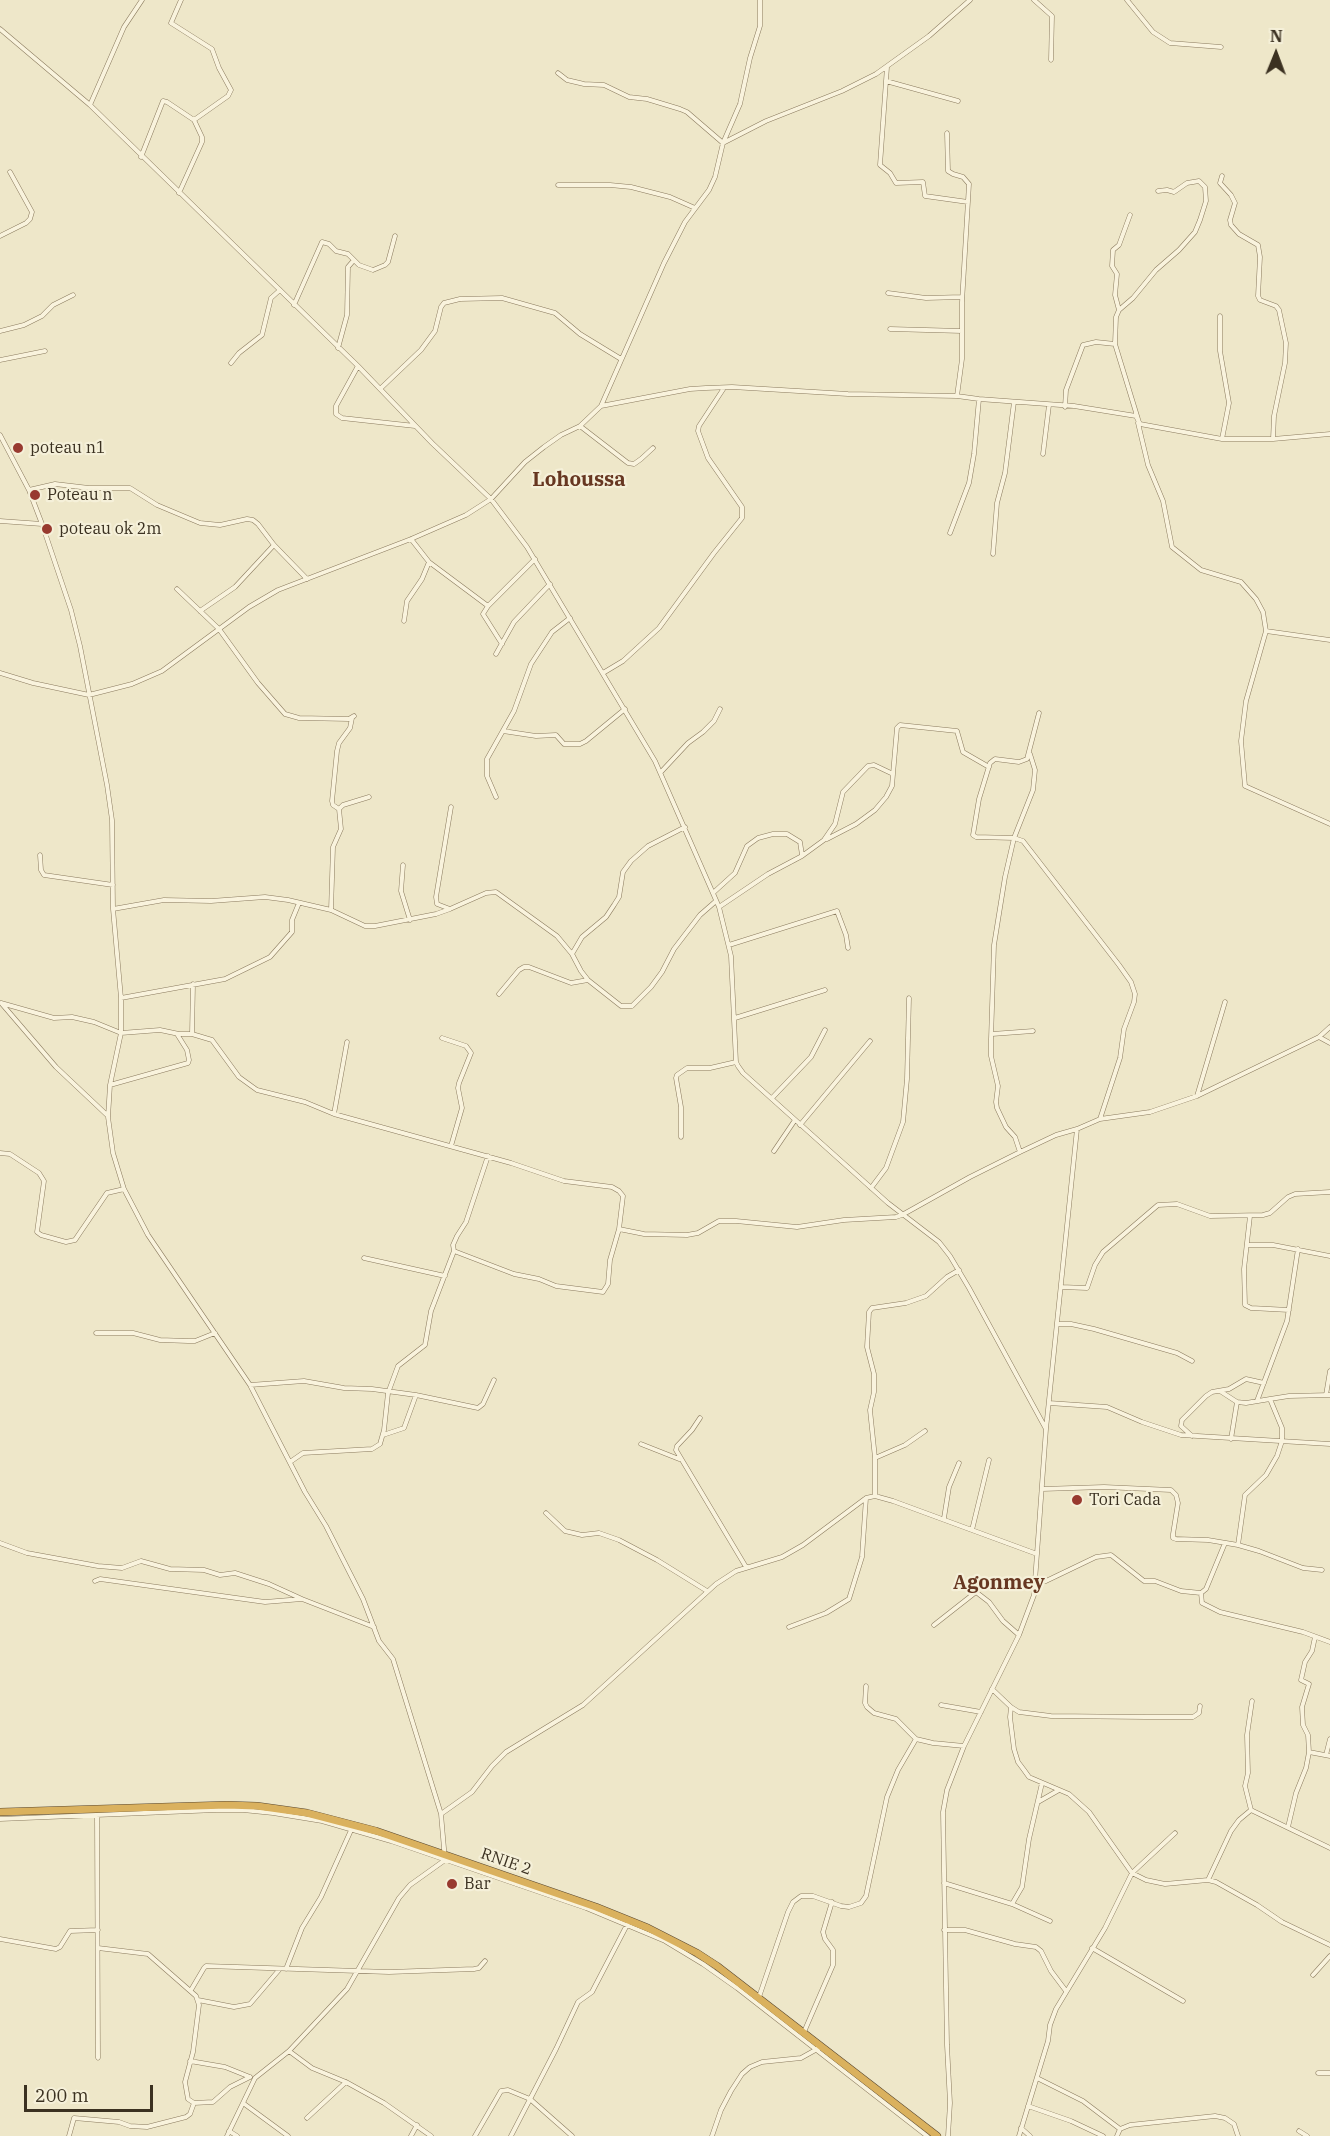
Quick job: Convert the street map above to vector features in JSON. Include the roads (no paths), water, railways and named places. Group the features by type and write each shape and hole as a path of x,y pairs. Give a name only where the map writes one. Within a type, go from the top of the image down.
{"highway":[{"name":"RNIE 2","path":"0,1812 97,1812 242,1805 307,1813 445,1858 628,1922 697,1953 804,2032 820,2048 921,2128 937,2136"}],"street":[{"path":"90,105 124,27 142,0"},
{"path":"181,0 171,23 212,49 231,90 228,96 194,120"},
{"path":"0,673 89,695 132,684 162,671 249,607 278,590 411,539 466,515 491,499 525,462 561,435 580,426 601,406 664,262 715,177 723,142 740,104 760,26 760,0"},
{"path":"723,142 766,121 864,81 929,36 970,0"},
{"path":"1034,0 1052,16 1051,60"},
{"path":"1126,0 1153,32 1170,43 1221,47"},
{"path":"0,29 90,105 491,499 535,559 625,709 661,772 686,827 719,907 729,945 736,1062 743,1073 871,1188 902,1215 939,1242 959,1270 1046,1430"},
{"path":"887,67 880,165 890,173 896,183 924,183 925,196 968,202"},
{"path":"558,73 567,80 584,84 604,84 629,97 647,99 680,109 687,112 723,142"},
{"path":"886,81 958,101"},
{"path":"141,157 163,101 194,120 202,136 202,142 179,193"},
{"path":"947,133 948,171 966,179 969,184 960,376 957,396"},
{"path":"0,236 26,223 32,212 10,172"},
{"path":"1222,176 1220,183 1235,203 1230,220 1231,225 1239,234 1258,244 1260,257 1258,296 1260,300 1276,306 1279,310 1286,343 1285,363 1274,416 1273,439"},
{"path":"1140,424 1115,344 1116,317 1119,310 1133,298 1156,270 1195,232 1206,201 1205,187 1199,181 1187,183 1174,192 1158,191"},
{"path":"558,185 631,187 670,197 695,208"},
{"path":"1119,310 1115,295 1117,274 1112,266 1113,250 1119,245 1130,215"},
{"path":"294,305 322,242 329,244 336,251 348,254 367,270 385,266 390,257 395,236"},
{"path":"338,348 346,326 348,267 354,260"},
{"path":"231,363 262,335 272,298 280,290"},
{"path":"888,293 926,298 962,297"},
{"path":"0,331 24,325 42,316 53,305 73,295"},
{"path":"380,389 421,350 435,331 444,303 460,299 502,298 555,313 580,334 621,359"},
{"path":"1220,316 1220,351 1229,403 1222,440"},
{"path":"890,330 962,331"},
{"path":"1065,406 1066,390 1083,345 1096,342 1115,344"},
{"path":"0,360 45,351"},
{"path":"358,366 336,406 336,414 342,418 415,426"},
{"path":"601,406 690,389 724,388 957,396 1074,406 1136,417"},
{"path":"603,673 623,661 659,628 742,518 742,507 738,498 728,489 708,458 698,432 699,426 724,388"},
{"path":"950,533 969,483 979,399"},
{"path":"993,554 997,503 1005,473 1014,402"},
{"path":"1043,454 1049,405"},
{"path":"1136,417 1140,424 1222,440 1273,439 1330,434"},
{"path":"1136,417 1148,465 1163,501 1172,547 1201,570 1241,582 1256,599 1263,612 1266,631 1246,701 1242,741 1244,783 1255,792 1330,824"},
{"path":"580,426 628,463 634,464 653,448"},
{"path":"0,435 29,490 71,610 80,646 112,820 113,909 121,998 120,1033 110,1085 108,1117 113,1153 124,1189 148,1235 250,1385 363,1599 379,1641 393,1659 441,1814 445,1858 410,1885 399,1898 347,1989 289,2051 253,2078 230,2087 213,2102 194,2103 186,2095 186,2082 194,2052 198,2000 191,1990 148,1953 98,1948"},
{"path":"29,490 55,484 89,488 130,488 157,506 200,523 220,525 247,519 253,520 306,579"},
{"path":"0,521 42,524"},
{"path":"411,539 429,562 488,606"},
{"path":"200,611 235,587 274,545"},
{"path":"502,644 483,614 488,606 535,559"},
{"path":"404,621 407,601 422,579 429,562"},
{"path":"496,654 514,622 550,584"},
{"path":"177,589 219,629 258,683 285,714 299,718 353,717 350,728 339,743 337,751 332,801 333,805 339,809"},
{"path":"496,797 487,776 486,765 492,747 514,711 531,664 552,632 570,618"},
{"path":"1266,631 1330,640"},
{"path":"503,731 536,736 556,735 564,744 580,744 625,709"},
{"path":"661,772 688,743 714,721 720,709"},
{"path":"1039,713 1029,753 1023,762 994,759 989,768 979,799 973,835 976,837 1014,837 1023,841 1131,982 1135,994 1132,1009 1124,1029 1120,1058 1100,1119"},
{"path":"719,907 768,874 802,856 824,840 856,824 875,810 892,786 897,728 900,725 957,731 963,752 989,768"},
{"path":"1020,1152 1015,1137 1006,1127 997,1108 998,1086 991,1056 994,945 1014,837 1033,790 1035,770 1029,753"},
{"path":"824,840 835,824 843,792 868,766 874,765 893,774"},
{"path":"339,809 343,805 369,797"},
{"path":"436,914 435,897 451,807"},
{"path":"331,910 333,847 341,829 339,809"},
{"path":"572,954 582,937 606,917 614,905 619,897 623,872 631,861 648,846 686,827"},
{"path":"713,893 735,873 747,846 758,838 773,834 787,834 800,842 802,856"},
{"path":"40,855 40,870 44,875 113,885"},
{"path":"403,865 400,891 410,920"},
{"path":"113,909 164,900 212,901 265,897 331,910 366,926 375,926 436,914 486,893 496,892 557,936 572,954 580,971 588,980 621,1006 632,1006 651,987 674,949 700,915 716,901"},
{"path":"121,998 225,979 270,957 292,932 292,920 299,903"},
{"path":"437,904 450,909"},
{"path":"729,945 837,911 848,948"},
{"path":"499,994 519,969 524,967 571,983 588,980"},
{"path":"192,1034 193,984"},
{"path":"735,1017 825,990"},
{"path":"871,1188 886,1168 903,1122 907,1079 909,998"},
{"path":"1,1002 54,1018 72,1017 94,1022 120,1033 160,1030 177,1034 192,1034 213,1040 239,1077 257,1090 305,1102 334,1114 488,1156 564,1181 604,1186 619,1191 623,1196 619,1229 612,1248 608,1284 603,1292 556,1286 539,1279 514,1274 454,1251"},
{"path":"1,1002 56,1066 108,1117"},
{"path":"1197,1096 1225,1002"},
{"path":"619,1229 654,1235 687,1235 698,1233 719,1221 797,1227 902,1215 970,1177 1056,1136 1100,1119 1150,1112 1197,1096 1319,1037 1330,1027"},
{"path":"772,1098 811,1057 825,1030"},
{"path":"992,1034 1033,1031"},
{"path":"110,1085 188,1063 187,1050 177,1034"},
{"path":"1319,1037 1330,1043"},
{"path":"442,1038 466,1046 471,1053 459,1083 458,1092 462,1108 451,1146"},
{"path":"800,1125 870,1041"},
{"path":"334,1114 347,1042"},
{"path":"681,1137 681,1107 677,1075 687,1068 710,1068 736,1062"},
{"path":"774,1151 795,1120"},
{"path":"948,2136 950,2103 944,1930 943,1812 947,1790 964,1746 1019,1635 1034,1595 1046,1430 1077,1129"},
{"path":"0,1153 10,1154 42,1176 44,1181 37,1228 40,1235 66,1242 75,1240 106,1193 124,1189"},
{"path":"290,1462 303,1453 372,1449 380,1444 388,1393 398,1366 424,1345 431,1311 454,1251 453,1245 466,1222 488,1156"},
{"path":"1061,1287 1087,1288 1095,1265 1103,1252 1158,1205 1177,1204 1210,1216 1250,1216 1269,1213 1295,1194 1330,1192"},
{"path":"1250,1216 1244,1269 1245,1305 1251,1308 1289,1310"},
{"path":"1247,1245 1273,1245 1330,1256"},
{"path":"1257,1401 1287,1322 1298,1249"},
{"path":"364,1258 445,1276"},
{"path":"875,1496 875,1458 870,1410 874,1392 874,1374 867,1347 869,1312 872,1308 906,1304 926,1296 947,1277 959,1270"},
{"path":"1057,1324 1071,1324 1094,1329 1177,1353 1192,1361"},
{"path":"96,1333 133,1333 160,1340 195,1341 215,1333"},
{"path":"1219,1390 1237,1402 1289,1396 1328,1395 1330,1371"},
{"path":"1192,1436 1181,1426 1182,1420 1206,1396 1219,1390 1229,1389 1246,1379 1264,1383"},
{"path":"250,1385 303,1381 416,1395 478,1408 483,1404 494,1380"},
{"path":"383,1436 404,1428 416,1395"},
{"path":"1238,1545 1245,1495 1266,1475 1277,1456 1282,1441 1282,1428 1270,1399"},
{"path":"1231,1439 1237,1402"},
{"path":"1049,1403 1107,1407 1181,1435 1330,1444"},
{"path":"700,1418 676,1450 746,1566"},
{"path":"875,1458 905,1445 925,1431"},
{"path":"641,1444 680,1459"},
{"path":"972,1530 989,1460"},
{"path":"944,1518 949,1487 958,1463"},
{"path":"1042,1489 1104,1486 1171,1490 1176,1495 1178,1503 1173,1538 1238,1545 1303,1568 1322,1570"},
{"path":"441,1814 472,1792 506,1752 583,1705 707,1591 727,1576 746,1566 782,1557 803,1545 866,1498 875,1496 944,1518 1037,1554"},
{"path":"789,1627 826,1613 849,1599 862,1557 866,1498"},
{"path":"546,1513 565,1531 582,1535 599,1533 619,1540 707,1591"},
{"path":"0,1543 27,1553 98,1566 122,1568 141,1561 170,1569 204,1570 220,1575 235,1573 269,1584 374,1627"},
{"path":"1035,1579 1046,1581 1096,1557 1111,1555 1144,1581 1155,1581 1181,1591 1201,1593 1206,1589 1225,1543"},
{"path":"95,1581 100,1579 265,1602 302,1599"},
{"path":"934,1625 976,1592 989,1602 1003,1622 1019,1635"},
{"path":"1201,1593 1202,1603 1220,1612 1303,1632 1330,1642"},
{"path":"1288,1827 1296,1793 1306,1768 1308,1736 1303,1721 1302,1707 1309,1684 1301,1680 1315,1637"},
{"path":"866,1686 865,1703 874,1713 896,1719 916,1738 933,1743 964,1746"},
{"path":"992,1689 1019,1712 1051,1716 1193,1717 1199,1713 1200,1706"},
{"path":"1251,1810 1245,1786 1248,1773 1247,1736 1252,1701"},
{"path":"942,1705 981,1712"},
{"path":"1011,1707 1013,1742 1018,1762 1029,1777 1069,1794 1089,1812 1132,1873 1146,1880 1165,1884 1208,1880 1227,1887 1282,1922 1330,1944"},
{"path":"759,1997 794,1902 801,1896 813,1896 849,1906 861,1903 866,1896 887,1797 898,1770 916,1738"},
{"path":"1308,1752 1328,1756 1330,1739"},
{"path":"1012,1904 1022,1887 1029,1839 1042,1783"},
{"path":"1037,1803 1059,1790"},
{"path":"1251,1810 1330,1848"},
{"path":"1208,1880 1231,1831 1251,1810"},
{"path":"0,1819 97,1812 98,2058"},
{"path":"286,1969 302,1928 324,1891 352,1827"},
{"path":"1019,2136 1048,2041 1050,2025 1066,1991 1109,1920 1132,1873 1175,1833"},
{"path":"944,1883 1012,1904 1050,1921"},
{"path":"804,2032 833,1965 833,1950 825,1939 824,1932 832,1902"},
{"path":"511,2136 578,2002 592,1992 628,1922 703,1964 820,2048 801,2058 762,2062 750,2067 742,2074 731,2091 721,2110 712,2136"},
{"path":"0,1939 56,1949 60,1947 70,1931 98,1930"},
{"path":"944,1930 965,1930 1015,1944 1036,1947 1041,1951 1051,1971 1066,1991"},
{"path":"1092,1948 1183,2001"},
{"path":"1313,1975 1330,1956"},
{"path":"191,1990 206,1966 358,1971 474,1969 479,1968 485,1961"},
{"path":"198,2000 234,2007 250,2004 280,1969"},
{"path":"289,2051 312,2068 346,2082 384,2103 431,2136"},
{"path":"190,2061 225,2067 253,2078"},
{"path":"1318,2073 1330,2073"},
{"path":"227,2136 253,2078"},
{"path":"1037,2078 1083,2101 1120,2129"},
{"path":"307,2118 346,2082"},
{"path":"475,2136 501,2091 508,2090 530,2099 572,2136"},
{"path":"69,2136 74,2118 147,2127 186,2117 190,2114 194,2103"},
{"path":"243,2103 288,2136"},
{"path":"1028,2106 1071,2121 1103,2136"},
{"path":"1117,2136 1120,2129 1130,2125 1215,2116 1225,2118 1234,2124 1238,2136"},
{"path":"411,2136 417,2125"},
{"path":"1021,2127 1030,2136"},
{"path":"914,2136 921,2128 927,2136"},
{"path":"230,2131 237,2136"},
{"path":"1299,2131 1307,2136"}],"place":[{"name":"poteau n1","path":"18,448"},
{"name":"Poteau n","path":"35,495"},
{"name":"poteau ok 2m","path":"47,529"},
{"name":"Tori Cada","path":"1077,1500"},
{"name":"Bar","path":"452,1884"}],"district":[{"name":"Lohoussa","path":"579,480"},
{"name":"Agonmey","path":"999,1583"}]}
